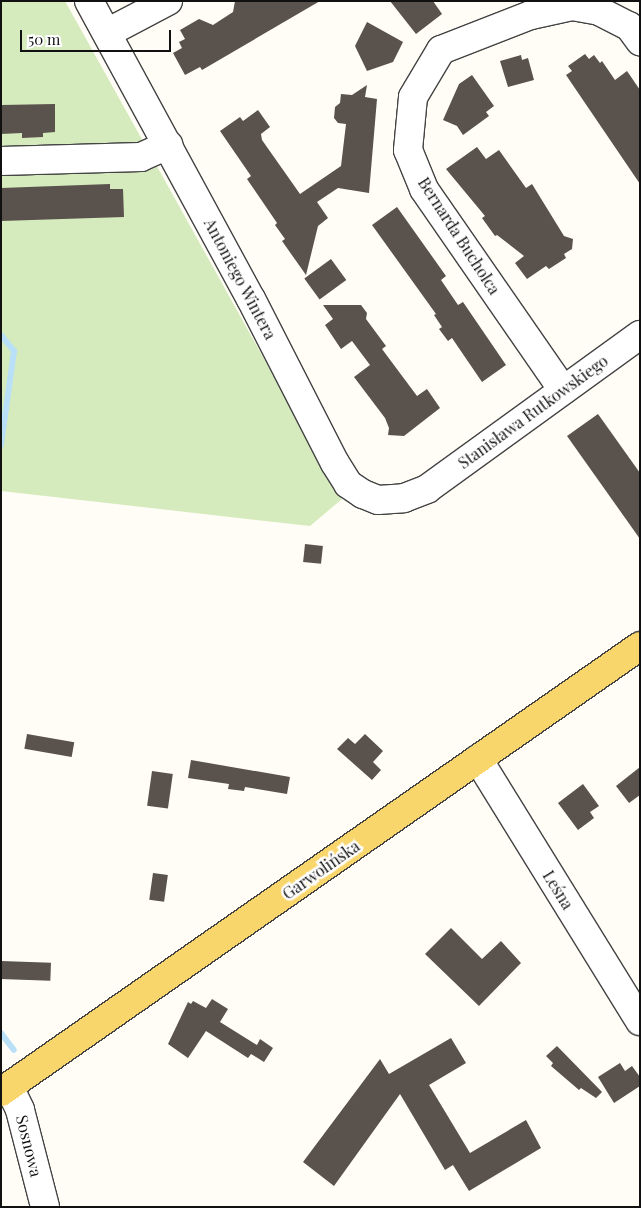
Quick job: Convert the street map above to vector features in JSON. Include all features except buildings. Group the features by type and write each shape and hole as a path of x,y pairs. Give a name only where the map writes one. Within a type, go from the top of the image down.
{"main road":[{"name":"Garwolińska","path":"5,1090 640,646"}],"street":[{"name":"Antoniego Wintera","path":"89,1 348,484 378,500 404,498 427,489"},
{"path":"107,33 168,1"},
{"name":"Bernarda Bucholca","path":"563,390 424,188 408,150 413,97 441,50 531,15 572,6 599,10 629,26 640,41"},
{"path":"1,161 141,157 168,146"},
{"name":"Stanisława Rutkowskiego","path":"427,489 640,335"},
{"name":"Leśna","path":"478,759 640,1021"},
{"name":"Sosnowa","path":"5,1090 20,1110 44,1207"}],"green space":[{"path":"1,1 65,1 342,499 310,526 1,491"}],"waterway":[{"path":"1,335 14,351 1,445"},
{"path":"1,1033 14,1050"}]}
